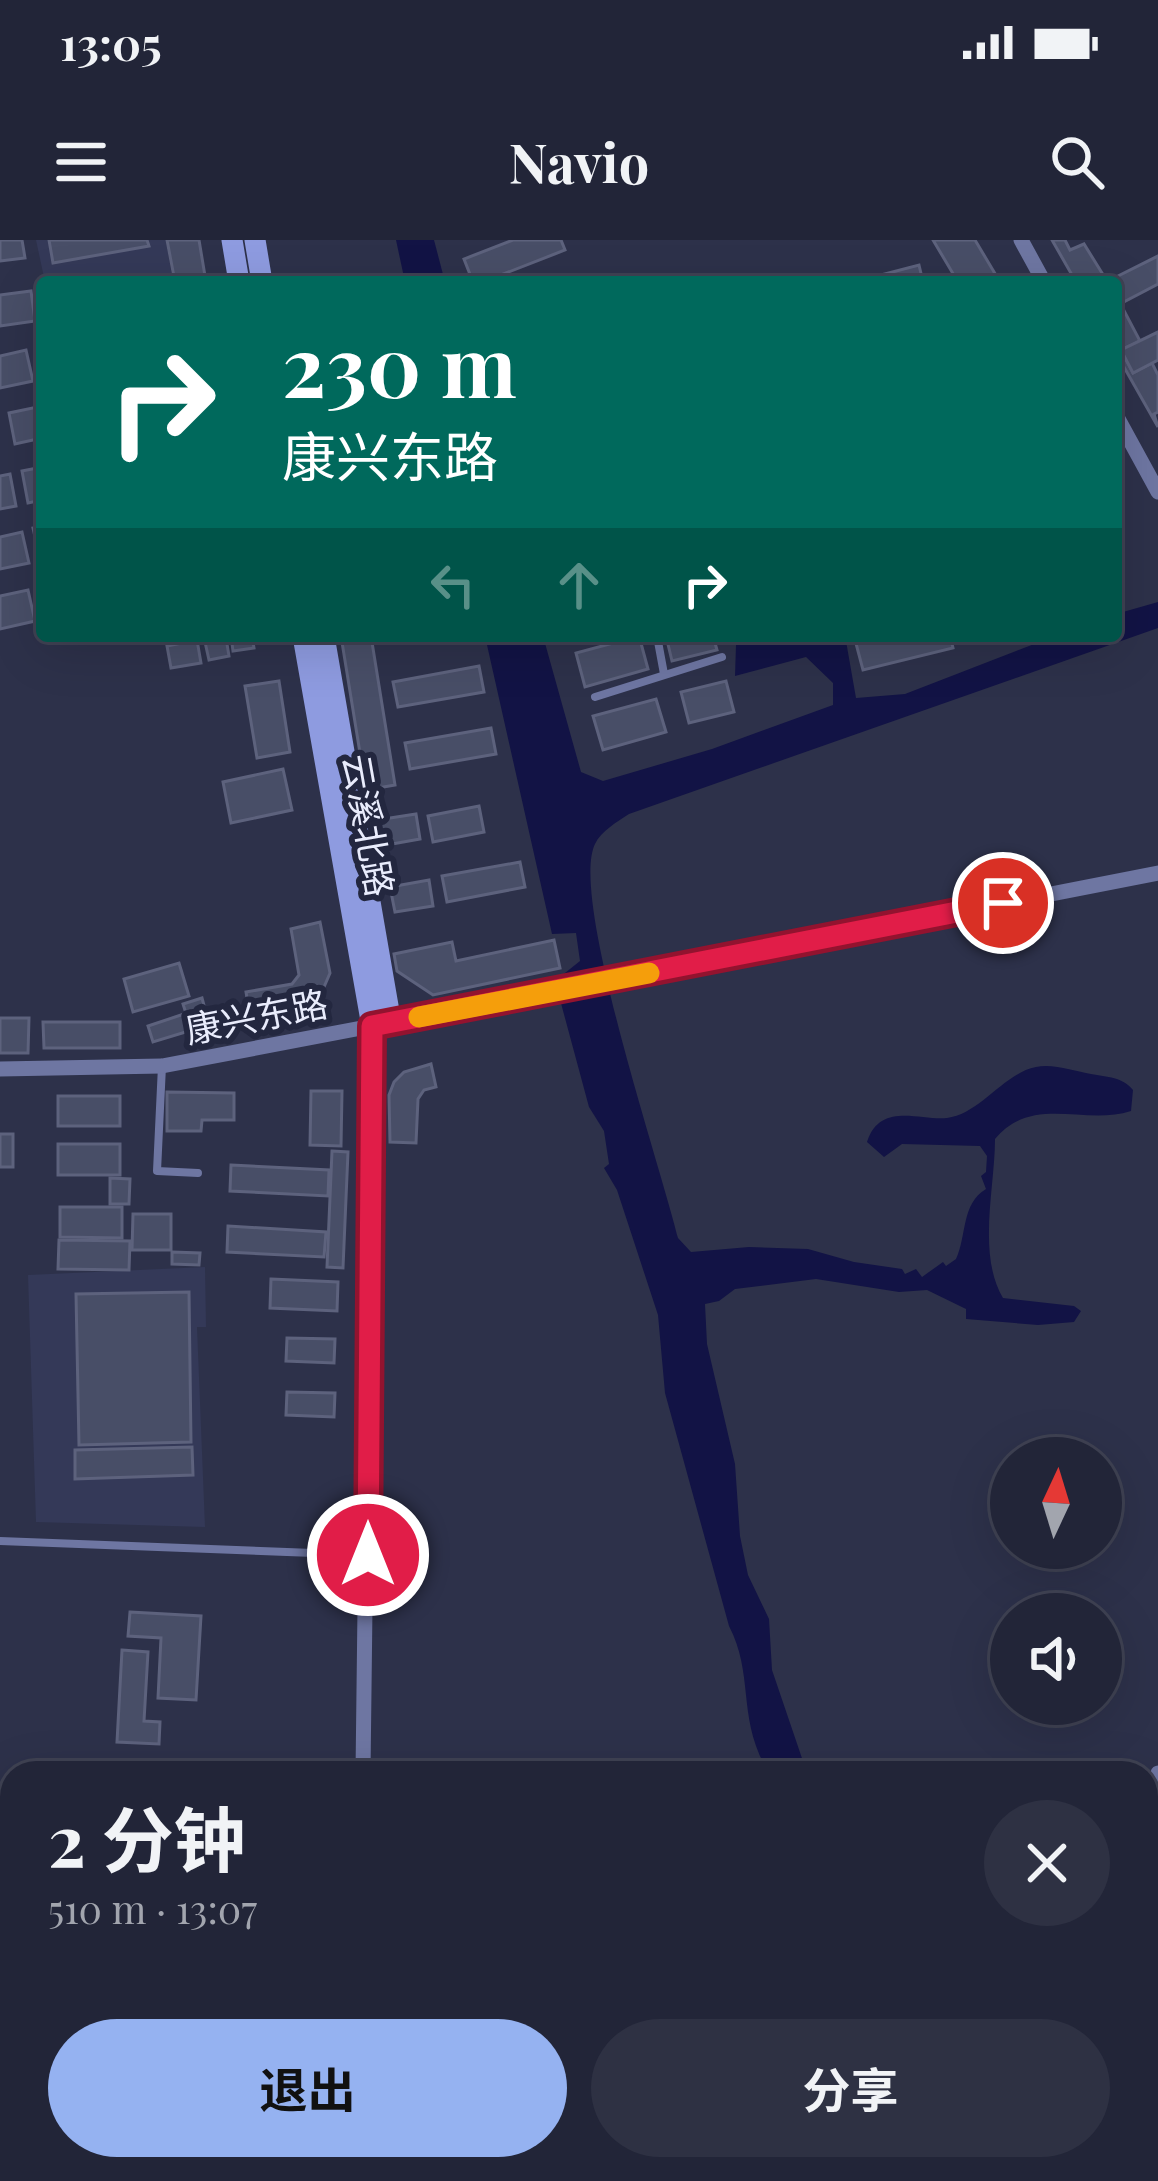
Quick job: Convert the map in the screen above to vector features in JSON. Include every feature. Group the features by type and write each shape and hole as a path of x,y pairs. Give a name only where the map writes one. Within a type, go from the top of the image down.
{"street":[{"path":"232,240 238,276"},
{"path":"255,240 261,276"},
{"path":"1022,240 1041,276"},
{"path":"1122,426 1158,492"},
{"name":"云溪北路","path":"304,642 382,1024"},
{"name":"云溪北路","path":"325,642 382,1024"},
{"name":"康兴东路","path":"0,1070 162,1066 1158,873"},
{"path":"363,1761 382,1024"}],"lane":[{"path":"658,642 664,674"},
{"path":"595,697 722,657"},
{"path":"162,1066 157,1171 198,1173"},
{"path":"0,1540 368,1555"}],"shaded area":[{"path":"36,240 166,240 172,276 44,276"},
{"path":"396,240 434,240 443,276 404,276"},
{"path":"1158,602 1158,628 1122,641 1122,612"},
{"path":"486,642 545,642 581,772 603,781 712,749 833,705 833,683 806,657 735,676 736,645 846,642 856,698 905,694 1039,642 1118,642 629,814 595,844 590,873 620,1034 678,1238 691,1252 808,1249 902,1269 905,1274 916,1269 922,1277 956,1259 968,1211 986,1189 981,1176 986,1172 987,1156 980,1146 902,1144 884,1157 867,1142 881,1121 959,1115 1013,1077 1042,1066 1114,1078 1133,1090 1131,1111 1042,1114 1010,1125 995,1139 989,1241 995,1281 1003,1298 1074,1306 1081,1311 1074,1322 1038,1325 966,1319 966,1309 927,1290 899,1292 816,1279 735,1289 705,1304 707,1344 735,1464 748,1575 769,1619 772,1670 803,1761 763,1761 752,1734 742,1662 665,1393 658,1315 617,1190 604,1168 609,1164 604,1131 589,1107 555,981 580,961 576,933 552,934"},
{"path":"205,1267 206,1327 197,1327 205,1527 36,1522 28,1275"}],"building":[{"path":"0,240 22,240 25,258 0,261"},
{"path":"49,240 147,240 149,246 53,263"},
{"path":"167,240 199,240 205,276 174,276"},
{"path":"513,240 561,240 565,250 498,276 471,276 464,259"},
{"path":"933,240 975,240 996,276 954,276"},
{"path":"1052,240 1065,240 1070,250 1084,244 1104,276 1073,276"},
{"path":"1158,256 1158,284 1122,303 1122,276 1118,276"},
{"path":"919,265 922,276 877,276"},
{"path":"31,291 35,321 0,326 0,295"},
{"path":"1122,307 1140,341 1122,350"},
{"path":"1158,332 1158,360 1133,373 1122,350"},
{"path":"26,350 33,381 0,388 0,356"},
{"path":"1122,352 1133,373 1152,363 1158,375 1158,412 1154,414 1158,427 1122,364"},
{"path":"36,407 36,439 15,444 9,413"},
{"path":"36,468 36,501 28,503 22,471"},
{"path":"10,474 16,506 0,509 0,476"},
{"path":"22,532 29,563 0,569 0,537"},
{"path":"28,590 35,621 0,629 0,596"},
{"path":"197,642 201,663 171,668 167,646"},
{"path":"205,642 227,642 229,656 209,660"},
{"path":"232,642 253,642 254,648 233,651"},
{"path":"342,642 372,642 395,785 366,790"},
{"path":"617,642 641,642 648,669 585,687 576,653"},
{"path":"667,642 715,642 717,650 672,661"},
{"path":"856,642 952,642 953,648 863,670"},
{"path":"479,666 484,692 398,707 393,682"},
{"path":"279,681 290,752 257,758 245,686"},
{"path":"726,681 734,712 689,723 681,692"},
{"path":"656,699 666,732 603,750 593,716"},
{"path":"491,728 496,754 410,769 405,743"},
{"path":"283,769 292,810 231,823 223,782"},
{"path":"479,806 484,832 433,842 428,816"},
{"path":"416,814 420,839 381,846 377,820"},
{"path":"520,862 525,887 447,902 442,876"},
{"path":"429,880 433,906 395,912 390,887"},
{"path":"320,922 330,973 318,1001 297,1022 252,1027 246,992 292,984 299,975 291,929"},
{"path":"554,940 560,968 433,995 397,971 394,954 452,942 456,961"},
{"path":"179,963 189,996 133,1012 124,979"},
{"path":"202,998 209,1024 191,1029 183,1004"},
{"path":"184,1014 189,1031 153,1042 148,1026"},
{"path":"0,1018 29,1018 28,1053 0,1053"},
{"path":"43,1022 120,1022 120,1048 44,1048"},
{"path":"431,1064 436,1087 424,1090 418,1099 416,1143 390,1142 389,1095 394,1082 404,1072"},
{"path":"311,1091 342,1091 341,1146 310,1145"},
{"path":"167,1092 234,1093 234,1120 202,1120 201,1131 167,1131"},
{"path":"58,1096 120,1096 120,1126 58,1126"},
{"path":"0,1134 13,1134 13,1167 0,1167"},
{"path":"58,1144 120,1144 120,1175 58,1175"},
{"path":"332,1151 348,1152 343,1268 327,1267"},
{"path":"231,1165 329,1170 328,1196 230,1191"},
{"path":"110,1178 130,1179 129,1204 110,1204"},
{"path":"60,1207 122,1207 122,1238 60,1237"},
{"path":"133,1214 171,1214 171,1250 132,1250"},
{"path":"228,1226 326,1232 324,1257 227,1252"},
{"path":"59,1240 130,1241 129,1270 58,1269"},
{"path":"172,1252 200,1253 199,1265 172,1264"},
{"path":"271,1279 338,1282 337,1311 270,1308"},
{"path":"189,1292 191,1442 79,1445 76,1294"},
{"path":"287,1338 335,1339 334,1363 286,1361"},
{"path":"287,1392 335,1393 334,1417 286,1415"},
{"path":"192,1447 193,1475 75,1479 75,1450"},
{"path":"130,1612 201,1616 196,1700 158,1698 161,1638 128,1636"},
{"path":"122,1650 148,1652 144,1721 160,1722 159,1744 117,1742"}],"slow traffic":[{"path":"419,1017 649,973"}],"route":[{"path":"368,1555 372,1026 1003,903"}]}
